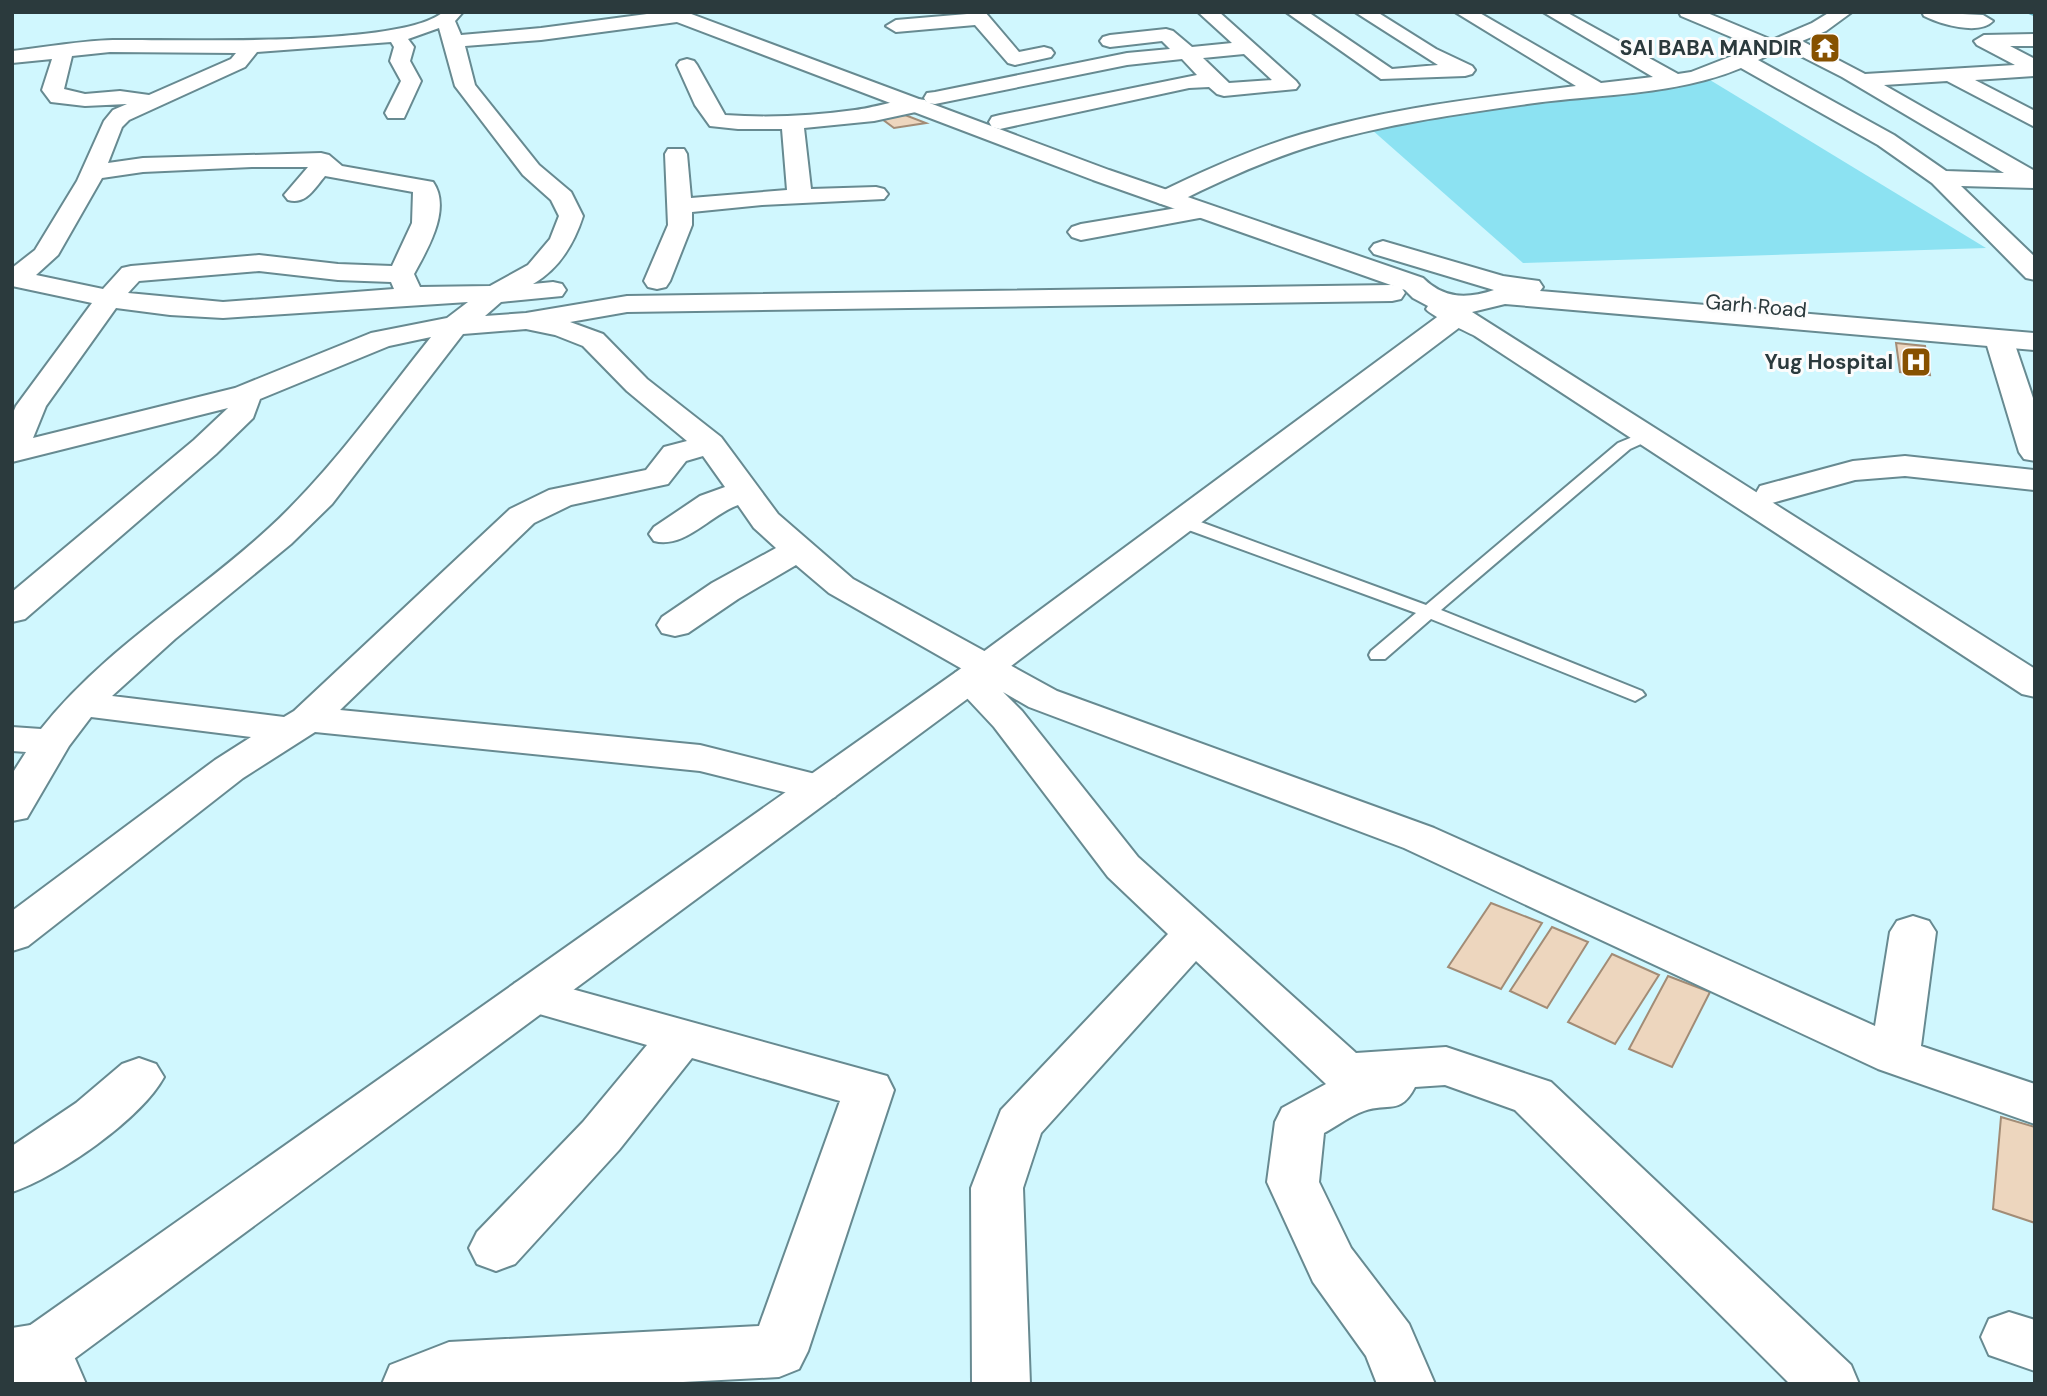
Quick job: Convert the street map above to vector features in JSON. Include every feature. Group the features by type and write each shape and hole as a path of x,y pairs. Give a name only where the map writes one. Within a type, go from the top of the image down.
{"street":[{"path":"1110,41 1166,35 1224,90 1289,85 1207,12"},
{"path":"1294,12 1388,75"},
{"path":"1364,12 1429,53 1527,98"},
{"path":"1473,17 1541,17 1599,12"},
{"path":"1688,12 1779,44 1860,80 2034,181"},
{"path":"1931,12 1950,21 1983,21"},
{"path":"12,57 64,50 163,44 258,45 396,36 451,25 541,34 680,13 1175,193 1457,272 1485,295 1772,493 2035,685"},
{"path":"1175,193 1223,170 1310,139 1377,123 1527,98 1694,78 1807,32 1839,13"},
{"path":"896,26 977,15 1016,59 1044,52"},
{"path":"1473,17 1597,89"},
{"path":"1541,17 1674,80"},
{"path":"1784,17 1807,32"},
{"path":"12,808 52,742 81,704 162,631 279,537 320,497 454,326 492,296 537,271 562,241 571,216 562,197 531,170 466,86 451,25"},
{"path":"14,279 45,255 92,172 112,126 121,115 238,63 283,28"},
{"path":"396,36 404,47 400,61 411,81 396,113"},
{"path":"2035,40 1984,41 2035,68"},
{"path":"688,65 706,105 718,121 792,121 864,114 1127,59 1250,48"},
{"path":"64,50 53,90 59,97 77,100 120,97 149,101"},
{"path":"1742,60 1886,140 1940,178 2035,272"},
{"path":"1860,80 2035,68"},
{"path":"1355,80 1463,69"},
{"path":"1951,75 2035,121"},
{"path":"1000,122 1189,82 1212,80"},
{"path":"928,102 1000,122 1175,193 1203,210 1414,284 1437,301 1460,305 1485,295"},
{"path":"792,121 800,196"},
{"path":"1946,129 2035,121"},
{"path":"657,281 680,225 676,154"},
{"path":"92,172 143,166 252,160 324,163 335,172 425,187 428,211 426,227 406,285"},
{"path":"2003,163 2035,161"},
{"path":"296,195 324,163"},
{"path":"1940,178 2034,181"},
{"path":"680,206 800,196 876,194"},
{"path":"1081,232 1203,210"},
{"path":"1311,247 1319,257 1392,293"},
{"path":"12,452 31,406 109,298 131,274 152,271 259,263 338,272 406,285 492,296 620,282 657,281 1353,274"},
{"path":"14,279 109,298 222,310 330,304 406,285"},
{"path":"12,452 246,394 382,339 454,326 526,321 627,304 1392,293 1485,295"},
{"path":"1485,295 1485,330 1647,436 1913,597 2035,661"},
{"path":"31,1364 532,995 978,673 1485,295"},
{"name":"Garh Road","path":"1485,295 2035,330"},
{"path":"526,321 562,328 593,340 637,385 710,444 766,521 799,550 841,586 978,673 1419,838 1895,1056 2035,1104"},
{"name":"Garh Road","path":"1867,321 2035,342"},
{"path":"1999,339 2035,452"},
{"path":"12,611 243,412 246,394"},
{"path":"12,935 229,769 299,724 522,516 561,497 657,477 675,454 710,444"},
{"path":"1772,493 1853,471 1905,466 2035,480"},
{"path":"666,534 712,503 744,491"},
{"path":"676,625 725,592 799,550"},
{"path":"978,673 1008,719 1123,867 1346,1073 1446,1066 1533,1096 1830,1384"},
{"path":"81,704 700,758 820,788"},
{"path":"12,739 52,742"},
{"path":"1895,1056 1913,932"},
{"path":"1001,1384 997,1188 1019,1124 1195,934"},
{"path":"411,1384 449,1368 779,1351 869,1090 532,995"},
{"path":"496,1248 601,1136 682,1037"},
{"path":"1406,1384 1389,1342 1332,1265 1293,1182 1300,1122 1357,1091 1386,1090 1414,1068"},
{"path":"12,1171 57,1147 106,1110 139,1077"}],"lane":[{"path":"1378,656 1624,446 1647,436"},
{"path":"1181,522 1430,612 1635,695"}],"shaded area":[{"path":"1710,80 1986,248 1523,263 1371,129 1544,99"}],"building":[{"path":"905,115 926,123 894,128 882,119"},
{"path":"1896,343 1925,346 1930,375 1900,372"},
{"path":"1491,903 1542,923 1501,989 1448,967"},
{"path":"1552,927 1588,942 1547,1008 1510,991"},
{"path":"1612,954 1659,975 1615,1044 1568,1022"},
{"path":"1668,976 1710,992 1672,1067 1629,1049"},
{"path":"2001,1117 2035,1127 2035,1223 1993,1209"}],"waterway":[{"path":"2030,12 2035,14"}],"place":[{"name":"SAI BABA MANDIR","path":"1825,48"},
{"name":"Yug Hospital","path":"1916,362"}]}
